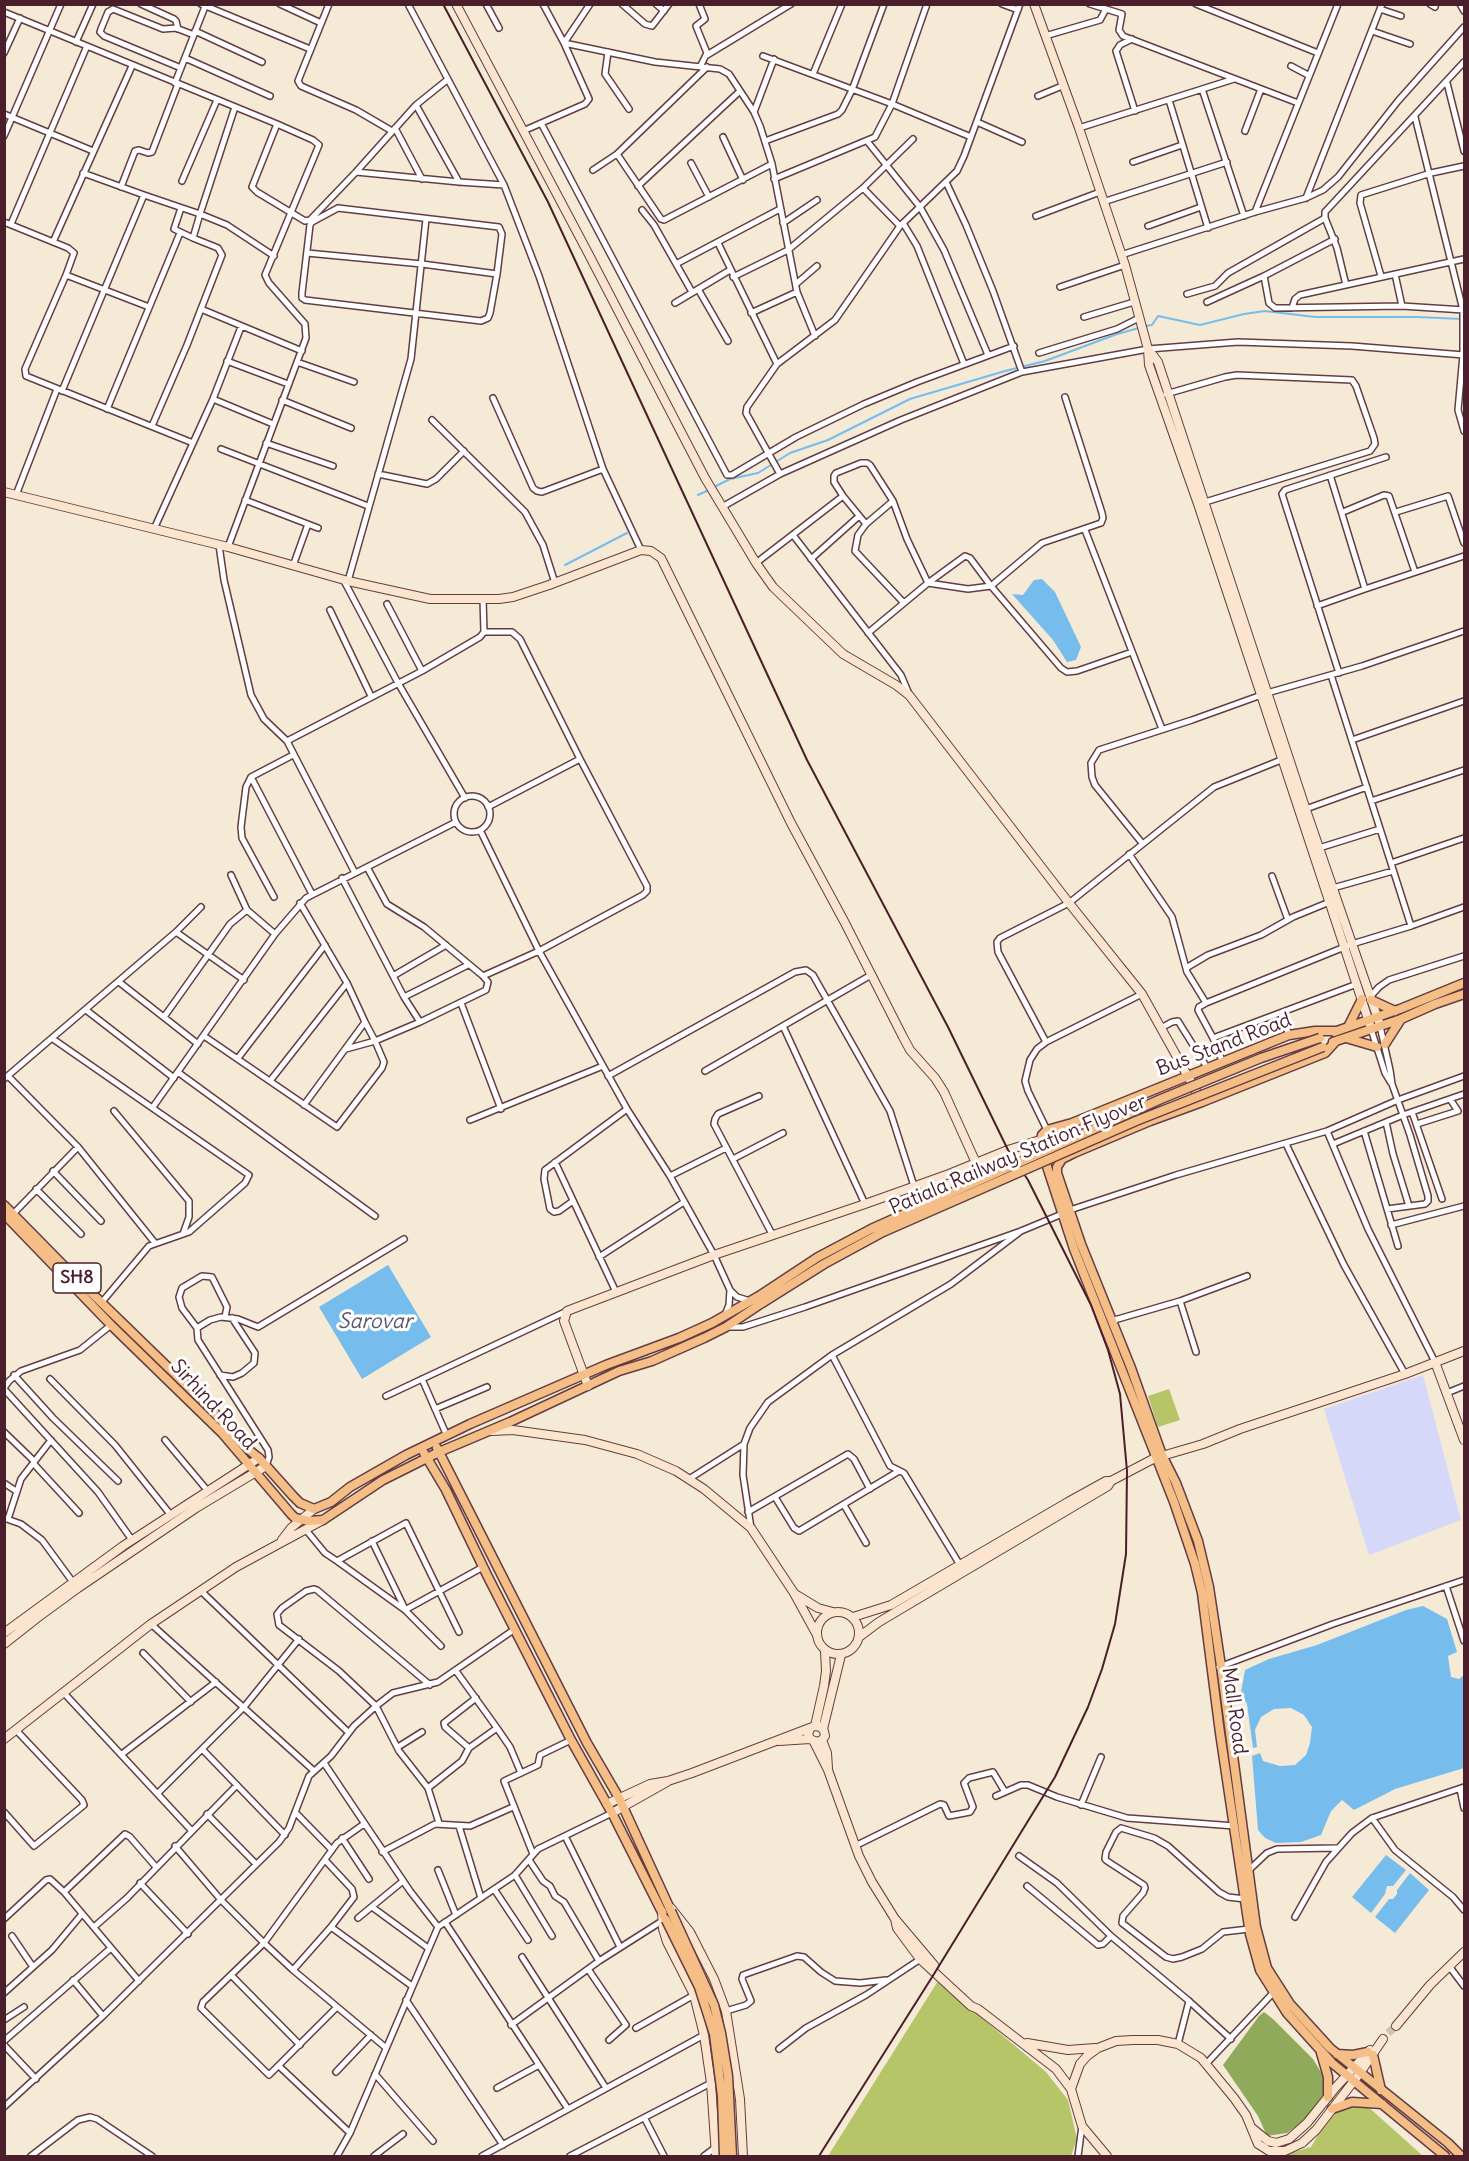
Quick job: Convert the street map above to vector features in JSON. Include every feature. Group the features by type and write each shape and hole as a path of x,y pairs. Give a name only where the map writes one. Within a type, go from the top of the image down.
{"main road":[{"name":"Bus Stand Road","path":"1047,1130 1072,1123 1289,1035 1315,1031 1346,1038 1378,1017 1464,982"},
{"name":"Bus Stand Road","path":"1066,1212 1057,1173 1057,1167 1062,1159 1150,1121 1324,1053 1337,1036 1348,1027 1380,1026 1464,994"},
{"path":"1348,1027 1368,999 1395,1011"},
{"path":"1346,1038 1381,1046 1401,1019"},
{"name":"Patiala Railway Station Flyover","path":"323,1520 356,1496 427,1458 619,1371 684,1348 726,1327 818,1257 871,1228 1161,1098 1261,1058 1337,1036"},
{"path":"1040,1140 1047,1130"},
{"name":"Bus Stand Road","path":"1040,1140 1066,1212 1074,1224"},
{"name":"SH8","path":"4,1205 9,1214 102,1302"},
{"name":"Mall Road","path":"1066,1212 1159,1457 1176,1483 1198,1541 1209,1587 1221,1666 1249,1929 1260,1970 1287,2013 1318,2048 1350,2078 1445,2157"},
{"name":"Sirhind Road","path":"9,1214 111,1325 222,1433 291,1514 301,1520"},
{"name":"Mall Road","path":"1074,1224 1131,1368 1195,1564 1202,1593 1211,1669 1238,1826 1248,1871 1256,1927 1267,1968 1302,2019 1336,2054 1448,2143 1461,2157"},
{"name":"Patiala Railway Station Flyover","path":"314,1509 331,1502 350,1487 421,1448 584,1374 679,1338 750,1301 760,1300"},
{"name":"Sirhind Road","path":"102,1302 244,1446 265,1460"},
{"path":"434,1442 587,1743 619,1798 714,2005 722,2033 729,2076 732,2157"},
{"path":"421,1448 446,1490 571,1740 607,1803 699,1987 714,2034 722,2096 724,2157"},
{"name":"SH8","path":"265,1460 300,1503 314,1509"},
{"path":"301,1520 323,1520"},
{"path":"1318,2048 1326,2068 1328,2097"},
{"path":"1336,2054 1370,2054 1381,2090"},
{"path":"1332,2109 1352,2102 1382,2104"}],"street":[{"path":"4,136 61,4"},
{"path":"76,42 93,4"},
{"path":"141,4 177,21 178,29"},
{"path":"280,4 321,23"},
{"path":"329,4 298,81 301,86 356,110 393,130 422,179"},
{"path":"408,4 504,185 539,276 603,469 641,550"},
{"path":"456,4 705,478 756,563 773,587 843,654 903,688 909,695 1142,994 1202,1102"},
{"path":"486,4 499,28"},
{"path":"523,131 585,104 589,99 564,43 543,4"},
{"path":"564,43 590,4"},
{"path":"622,4 648,26 654,24 669,4"},
{"path":"656,4 664,11"},
{"path":"593,170 617,154 704,67 707,56 696,26 705,19 700,7 709,4"},
{"path":"707,56 791,4"},
{"path":"813,74 842,4"},
{"path":"765,141 838,114 845,106 884,4"},
{"path":"774,179 874,137 892,104 927,4"},
{"path":"778,471 747,413 747,407 777,364 835,320 901,225 946,182 961,164 1019,7 1002,4"},
{"path":"1034,4 1125,265 1148,349 1149,365 1159,396 1201,503"},
{"path":"1090,4 1122,14 1119,33 1298,103"},
{"path":"1196,4 1317,53"},
{"path":"1255,212 1338,4"},
{"path":"1460,4 1464,11"},
{"path":"121,187 135,151 152,152 204,5 310,49"},
{"path":"181,68 102,34 100,28 111,7 163,29 178,29 195,33 262,63"},
{"path":"1306,198 1381,7 1401,16"},
{"path":"1045,36 1100,20 1106,9"},
{"path":"4,12 277,124 319,145 265,275 269,283 305,324 306,338 228,547"},
{"path":"4,53 20,18"},
{"path":"1121,255 1306,198 1323,190 1338,177 1398,100 1464,27"},
{"path":"1372,30 1410,44"},
{"path":"1132,39 1120,45 1116,51 1135,111"},
{"path":"564,43 655,62 725,70 754,112 765,141 772,164 797,292 815,336"},
{"path":"11,224 87,46"},
{"path":"608,52 605,74 629,109"},
{"path":"763,56 892,104 971,137"},
{"path":"185,58 270,96"},
{"path":"754,112 774,59"},
{"path":"1346,285 1335,239 1325,218 1325,212 1447,83 1464,62"},
{"path":"53,242 132,66"},
{"path":"1291,66 1308,75"},
{"path":"1079,128 1235,78"},
{"path":"277,124 252,187 305,221 310,220 416,105 447,80"},
{"path":"1447,83 1464,151"},
{"path":"1038,96 1062,86"},
{"path":"1245,131 1261,88"},
{"path":"1202,89 1244,216"},
{"path":"638,186 740,91"},
{"path":"182,181 217,100"},
{"path":"1169,100 1208,228"},
{"path":"416,105 459,182"},
{"path":"193,238 234,107"},
{"path":"4,114 93,151"},
{"path":"1415,117 1431,173 1463,312 1464,355 1458,410 1464,431"},
{"path":"976,122 1022,142"},
{"path":"541,123 724,473 732,475 770,455 796,437 864,404 1014,346"},
{"path":"723,137 743,180"},
{"path":"733,277 788,250 863,188 913,138"},
{"path":"867,141 920,207 944,250 988,355"},
{"path":"1134,162 1182,145"},
{"path":"617,154 661,219 664,220 772,164"},
{"path":"1103,202 1227,162"},
{"path":"691,163 709,197"},
{"path":"1382,276 1360,203 1361,195 1431,173 1464,166"},
{"path":"83,172 227,225 274,256"},
{"path":"356,172 504,185"},
{"path":"946,182 966,225 1022,370"},
{"path":"863,188 901,225 917,246 964,364"},
{"path":"1036,216 1100,192"},
{"path":"16,495 144,195"},
{"path":"783,223 817,200"},
{"path":"1148,226 1201,207"},
{"path":"152,426 222,255 218,248 174,229 173,226 182,208"},
{"path":"343,208 502,229 498,274 490,313 484,320 416,315 305,300 302,298 302,293 307,254 312,222 335,209 343,208"},
{"path":"676,264 780,209"},
{"path":"642,210 728,341"},
{"path":"1187,294 1215,286 1228,273 1325,218"},
{"path":"426,219 410,366 346,580 398,683 465,798"},
{"path":"4,222 74,253 24,372 26,376 194,443"},
{"path":"107,410 180,233"},
{"path":"1207,303 1335,239"},
{"path":"718,243 777,364"},
{"path":"307,254 422,264 498,274"},
{"path":"1292,308 1297,296 1464,259"},
{"path":"1060,287 1125,265"},
{"path":"796,284 817,266"},
{"path":"675,303 730,270"},
{"path":"1395,274 1402,306"},
{"path":"66,275 149,307"},
{"path":"1264,276 1270,305 1275,308 1402,306 1463,312"},
{"path":"751,313 797,292"},
{"path":"1084,316 1134,302"},
{"path":"201,309 302,351"},
{"path":"1039,353 1111,331 1139,319"},
{"path":"154,528 194,443 241,327"},
{"path":"722,507 778,471 1022,370 1148,349 1238,342 1268,341 1464,355"},
{"path":"1148,349 1158,362 1263,694 1368,999 1369,1025 1381,1046"},
{"path":"227,361 288,384"},
{"path":"297,362 354,382"},
{"path":"1159,396 1237,375 1352,380 1356,386 1374,438 1375,444 1370,451 1201,503"},
{"path":"928,583 968,589 991,586 1036,547 1101,524 1103,518 1065,397"},
{"path":"493,398 533,488 537,491 542,492 603,469"},
{"path":"213,399 273,424"},
{"path":"282,400 351,428"},
{"path":"432,420 525,512 543,545 555,583"},
{"path":"266,443 333,466"},
{"path":"221,449 368,507"},
{"path":"378,474 427,484 436,479 464,451"},
{"path":"1339,673 1282,494 1285,490 1386,457"},
{"path":"866,524 858,517 834,482 836,472 864,462 870,465 893,501 928,583"},
{"path":"1330,475 1365,589"},
{"path":"4,492 228,547 346,580 430,599 513,597 641,550 651,551 661,558 791,823 906,1044 944,1092 976,1163"},
{"path":"1343,512 1386,495 1391,498 1415,572"},
{"path":"756,563 843,496"},
{"path":"1396,512 1448,496 1464,543"},
{"path":"245,500 318,528"},
{"path":"893,501 866,524 858,535 855,550 903,602"},
{"path":"811,559 858,517"},
{"path":"293,566 308,524"},
{"path":"1085,530 1162,729"},
{"path":"793,535 901,675 909,695"},
{"path":"219,545 224,580 251,695 264,719 287,741 355,873"},
{"path":"868,633 903,602 967,556 1061,668 1067,672 1077,671 1132,652"},
{"path":"1317,606 1464,556"},
{"path":"287,741 422,671 480,637 484,632 483,599"},
{"path":"387,604 422,671"},
{"path":"330,610 371,696"},
{"path":"483,976 538,951 647,891 644,878 516,635 507,631 484,632"},
{"path":"1142,843 1095,785 1092,777 1092,763 1095,755 1104,747 1464,631"},
{"path":"1331,675 1411,926"},
{"path":"1263,694 1281,760 1319,848 1333,888 1333,900"},
{"path":"1352,740 1464,701"},
{"path":"273,897 241,832 246,787 250,777 293,754"},
{"path":"488,807 580,759"},
{"path":"1046,1042 998,952 997,942 1000,938 1069,903 1220,783 1281,760"},
{"path":"1371,801 1464,770"},
{"path":"250,777 312,894"},
{"path":"1302,811 1367,787"},
{"path":"477,797 484,800 488,807 490,819 480,831 466,831 456,822 456,808 465,798 477,797"},
{"path":"153,1107 275,934 300,903 342,878 456,822"},
{"path":"1319,848 1380,829"},
{"path":"480,831 538,951 627,1109 670,1176 714,1255 730,1290 737,1297 750,1301"},
{"path":"1391,863 1464,838"},
{"path":"1129,854 1172,917 1186,969 1206,1003"},
{"path":"346,1049 375,1041 461,1003 486,990 488,982 417,921 387,904 367,867"},
{"path":"1333,888 1393,871"},
{"path":"231,875 248,910 275,934"},
{"path":"1272,876 1288,920"},
{"path":"342,878 404,997 420,1022"},
{"path":"1186,969 1201,958 1261,935 1333,900"},
{"path":"204,1036 334,1126 339,1126 382,1068 384,1062 347,983 300,903"},
{"path":"155,1243 78,1147 6,1078 119,982 201,907"},
{"path":"1223,1063 1213,1038 1197,1009 1206,1003 1348,946 1464,907"},
{"path":"164,1017 230,924 248,910"},
{"path":"176,932 244,980"},
{"path":"238,1058 326,945"},
{"path":"393,976 446,945"},
{"path":"1348,946 1357,984 1378,1017 1385,1072 1398,1100 1428,1196 1425,1204 1387,1209"},
{"path":"1368,999 1383,983 1464,956"},
{"path":"404,997 468,965"},
{"path":"608,1076 802,969 810,972 890,1111 914,1186"},
{"path":"705,1071 871,975"},
{"path":"119,982 198,1044"},
{"path":"270,1081 347,983"},
{"path":"1213,1038 1357,984"},
{"path":"1047,1130 1025,1081 1030,1060 1037,1049 1046,1042 1142,994"},
{"path":"461,1003 501,1109"},
{"path":"86,1010 375,1216"},
{"path":"1281,1014 1289,1035"},
{"path":"304,1105 364,1022"},
{"path":"1161,1028 1172,1022 1178,1022 1208,1069"},
{"path":"783,1026 865,1204"},
{"path":"52,1039 249,1175 245,1183 189,1232 155,1243 143,1251 102,1302"},
{"path":"470,1120 603,1066"},
{"path":"726,1327 743,1327 805,1307 1021,1231 1066,1212 1176,1175 1327,1131 1398,1100 1464,1077"},
{"path":"1333,1144 1403,1115 1464,1094"},
{"path":"759,1096 718,1114 714,1124 773,1236"},
{"path":"1417,1124 1458,1111 1450,1099"},
{"path":"573,1201 559,1211 554,1212 550,1209 544,1173 555,1162 627,1109"},
{"path":"114,1111 189,1201 189,1217 183,1235"},
{"path":"1412,1112 1442,1199"},
{"path":"1386,1122 1409,1206"},
{"path":"1327,1131 1368,1229 1435,1362 1464,1440"},
{"path":"1364,1131 1398,1246"},
{"path":"733,1159 783,1133"},
{"path":"386,1396 567,1311 714,1255 865,1204 1040,1140"},
{"path":"1286,1144 1344,1265 1405,1374"},
{"path":"9,1214 78,1147"},
{"path":"670,1176 726,1148"},
{"path":"555,1162 616,1292"},
{"path":"53,1171 101,1221"},
{"path":"36,1189 81,1234"},
{"path":"599,1257 684,1202"},
{"path":"1391,1225 1454,1211 1464,1206"},
{"path":"751,1528 743,1475 744,1444 750,1428 768,1402 832,1355 951,1284 1021,1231"},
{"path":"197,1328 210,1320 225,1317 258,1327 404,1239"},
{"path":"4,1633 230,1486 255,1473 265,1460 268,1450 198,1340 197,1328 182,1308 179,1297 182,1288 202,1276 212,1277 226,1307 225,1317"},
{"path":"1111,1321 1180,1302 1246,1276"},
{"path":"725,1316 729,1305 730,1290"},
{"path":"1180,1302 1197,1352"},
{"path":"567,1311 564,1321 588,1386"},
{"path":"220,1375 233,1377 254,1363 255,1353 232,1318"},
{"path":"111,1325 80,1350 14,1375 4,1389 98,1492 132,1540"},
{"path":"794,1593 818,1608 853,1617 891,1605 1106,1481 1111,1481 1159,1457 1405,1374 1464,1351"},
{"path":"832,1355 890,1466 904,1473 960,1565"},
{"path":"14,1375 53,1418 118,1480"},
{"path":"50,1379 115,1445 170,1514"},
{"path":"422,1379 447,1436"},
{"path":"1446,1393 1464,1386"},
{"path":"435,1409 487,1387"},
{"path":"488,1431 522,1431 585,1440 637,1454 689,1479 720,1501 751,1528 794,1593 817,1635"},
{"path":"4,1432 79,1513"},
{"path":"51,1440 21,1479 6,1518 27,1528 42,1540 76,1586"},
{"path":"165,1440 207,1490"},
{"path":"689,1479 744,1444"},
{"path":"748,1512 848,1454 854,1459 870,1489"},
{"path":"4,1644 132,1540 238,1470 265,1460"},
{"path":"775,1497 794,1528 800,1532 899,1471"},
{"path":"834,1612 828,1614 819,1623 817,1635 818,1641 825,1650 841,1655 853,1649 859,1636 879,1622 1108,1486 1111,1481"},
{"path":"4,1483 16,1491"},
{"path":"844,1506 866,1543"},
{"path":"4,1739 151,1624 236,1567 282,1540 314,1509"},
{"path":"282,1540 294,1537 323,1520"},
{"path":"337,1561 404,1523 408,1524 459,1632"},
{"path":"306,1530 325,1553 405,1610 441,1646"},
{"path":"372,1541 405,1610"},
{"path":"405,1610 483,1567"},
{"path":"1211,1669 1333,1624 1464,1580"},
{"path":"1446,1586 1464,1641"},
{"path":"430,1685 314,1589 306,1591 277,1614 279,1624 339,1671 376,1706 398,1747 428,1788 440,1823"},
{"path":"201,1591 348,1732"},
{"path":"853,1617 858,1626 859,1636"},
{"path":"151,1624 313,1770"},
{"path":"4,2107 188,1934 285,1835 309,1776 313,1770 324,1763 348,1732 376,1706 401,1690 430,1685 456,1671 515,1629"},
{"path":"158,1794 244,1707 299,1639"},
{"path":"816,1728 826,1671 825,1650"},
{"path":"143,1653 191,1702"},
{"path":"841,1655 816,1728 808,1734 828,1757 828,1770 855,1846 872,1882 895,1919 897,1928 971,2006 1049,2062 1071,2089 1082,2126 1107,2157"},
{"path":"456,1671 510,1747 521,1773"},
{"path":"122,1754 216,1682"},
{"path":"63,1692 191,1830"},
{"path":"469,1748 443,1725 445,1721 476,1698"},
{"path":"428,1788 462,1761 469,1748 497,1728"},
{"path":"772,1742 815,1741 825,1736 816,1728"},
{"path":"340,2156 438,1928 515,1875 543,1846 612,1813 668,1781 816,1728"},
{"path":"5,1813 34,1846 84,1805 82,1800 16,1730"},
{"path":"398,1747 422,1732"},
{"path":"533,1854 504,1781 540,1764 538,1758 540,1755 571,1740"},
{"path":"202,1749 285,1835"},
{"path":"1081,1805 1101,1757"},
{"path":"324,1763 382,1852 438,1928"},
{"path":"855,1846 940,1804 944,1805 949,1816 970,1812 973,1807 964,1783 969,1778 993,1772 1005,1792"},
{"path":"607,1803 650,1784 668,1781"},
{"path":"94,1928 237,1785"},
{"path":"996,1796 1021,1785 1028,1785 1081,1805 1127,1818 1238,1826"},
{"path":"1295,1917 1317,1877 1338,1848 1352,1833 1372,1818 1462,1788 1464,1808"},
{"path":"382,1852 429,1826 440,1823 470,1826 513,1807"},
{"path":"295,1812 332,1850"},
{"path":"207,1814 256,1864"},
{"path":"1372,1818 1395,1850 1453,1897 1464,1910"},
{"path":"337,2007 273,2074 267,2074 202,2011 203,2002 264,1943 342,1838 364,1824"},
{"path":"459,1826 481,1898"},
{"path":"1245,1899 1228,1897 1218,1892 1168,1846 1154,1838 1121,1828 1116,1832 1106,1852 1107,1861 1144,1885 1145,1888 1123,1916 1122,1923 1166,1957 1182,1958 1206,1946 1223,1932 1249,1929"},
{"path":"64,1892 125,1834 156,1867"},
{"path":"565,1836 620,1947"},
{"path":"342,1838 369,1880"},
{"path":"175,1846 221,1900 292,1970 385,2047"},
{"path":"1248,1871 1268,1853 1277,1849 1338,1848"},
{"path":"1019,1856 1062,1887 1111,1936 1231,2039"},
{"path":"292,1970 352,1900 354,1893 325,1860"},
{"path":"529,1860 543,1881 550,1886 555,1896 564,1902 599,1961"},
{"path":"438,1870 456,1915"},
{"path":"515,1875 552,1936"},
{"path":"4,1919 47,1879 52,1880 139,1981"},
{"path":"358,1918 403,1881"},
{"path":"140,1883 188,1934"},
{"path":"1027,1886 1098,1945 1103,1944 1111,1936"},
{"path":"494,1889 528,1940"},
{"path":"372,1906 428,1948"},
{"path":"670,1908 690,1932 714,1979 726,2011 743,2157"},
{"path":"4,1993 58,1943 82,1914"},
{"path":"511,2025 663,1917 667,1942 694,1995 704,2035 715,2100 716,2157"},
{"path":"445,1922 568,2109"},
{"path":"331,1927 412,1986"},
{"path":"12,1936 33,1967"},
{"path":"36,2079 4,2043 111,1948"},
{"path":"1396,2026 1419,1996 1464,1952"},
{"path":"726,2011 746,2005 751,2001 741,1979 743,1975 797,1956 804,1957 835,1981 860,1983 886,1980"},
{"path":"779,2049 806,2028 866,1995 923,1957"},
{"path":"522,1958 606,2088"},
{"path":"1449,1966 1464,1986"},
{"path":"588,1969 626,2025 609,2040"},
{"path":"231,1975 300,2045"},
{"path":"73,1980 103,2016"},
{"path":"1206,2064 1273,1993"},
{"path":"636,2028 694,1995"},
{"path":"406,2000 503,2145"},
{"path":"1178,2044 1189,2001"},
{"path":"4,2020 24,2007"},
{"path":"336,2072 371,2035"},
{"path":"482,2157 704,2035"},
{"path":"1258,2157 1266,2145 1289,2139 1307,2123 1328,2097 1350,2078 1385,2036"},
{"path":"1022,2043 1068,2050 1098,2048 1116,2042 1133,2040 1158,2040 1178,2044 1196,2054 1206,2064 1234,2098 1252,2128 1266,2145 1277,2152 1294,2148 1311,2136 1332,2109 1350,2078"},
{"path":"1071,2089 1080,2064 1098,2048"},
{"path":"497,2088 539,2065"},
{"path":"280,2067 350,2133"},
{"path":"375,2074 433,2141"},
{"path":"570,2157 711,2082"},
{"path":"31,2157 78,2120 90,2117 97,2119 152,2157"},
{"path":"645,2119 664,2157"},
{"path":"1078,2157 1082,2126"},
{"path":"374,2157 403,2134"},
{"path":"704,2157 716,2147"},
{"path":"496,2149 501,2157"}],"shaded area":[{"path":"1423,1375 1461,1520 1369,1555 1324,1409"}],"green space":[{"path":"1169,1389 1180,1420 1158,1427 1148,1396"},
{"path":"938,1981 1046,2072 1068,2100 1077,2139 1071,2156 828,2156"},
{"path":"1264,2012 1313,2059 1325,2079 1325,2093 1305,2120 1287,2133 1267,2136 1258,2116 1223,2065"},
{"path":"1366,2105 1423,2156 1280,2156 1311,2147 1330,2115 1342,2107"}],"water":[{"path":"1042,579 1055,592 1081,647 1076,660 1067,662 1053,640 1012,594 1023,595 1034,580"},
{"name":"Sarovar","path":"388,1265 431,1337 362,1379 319,1307"},
{"path":"1423,1606 1447,1619 1457,1652 1448,1656 1451,1677 1459,1679 1464,1675 1464,1768 1395,1789 1354,1810 1342,1800 1331,1811 1321,1835 1301,1842 1276,1843 1265,1838 1258,1830 1252,1756 1260,1753 1263,1761 1280,1766 1295,1765 1306,1755 1312,1727 1304,1715 1291,1708 1274,1709 1261,1717 1255,1730 1257,1747 1253,1748 1247,1704 1241,1693 1245,1670 1269,1659 1317,1645 1406,1610"},
{"path":"1386,1855 1406,1870 1393,1886 1387,1886 1385,1894 1371,1913 1352,1897"},
{"path":"1410,1873 1429,1890 1395,1933 1375,1917 1389,1899 1393,1899 1397,1894 1397,1890"}],"waterway":[{"path":"1145,326 1152,325 1158,316 1200,325 1265,311 1315,317 1462,319"},
{"path":"714,487 730,479 758,473 790,453 828,440 910,399 1045,361 1139,328"},
{"path":"698,495 709,490"},
{"path":"565,565 627,533"}],"tunnel":[{"path":"1388,2033 1396,2026"}],"railway":[{"path":"443,4 548,202 807,760 948,1027 1008,1150 1028,1180 1091,1305 1108,1350 1120,1394 1127,1471 1126,1554 1115,1624 1088,1707 1055,1777 819,2156"}]}
